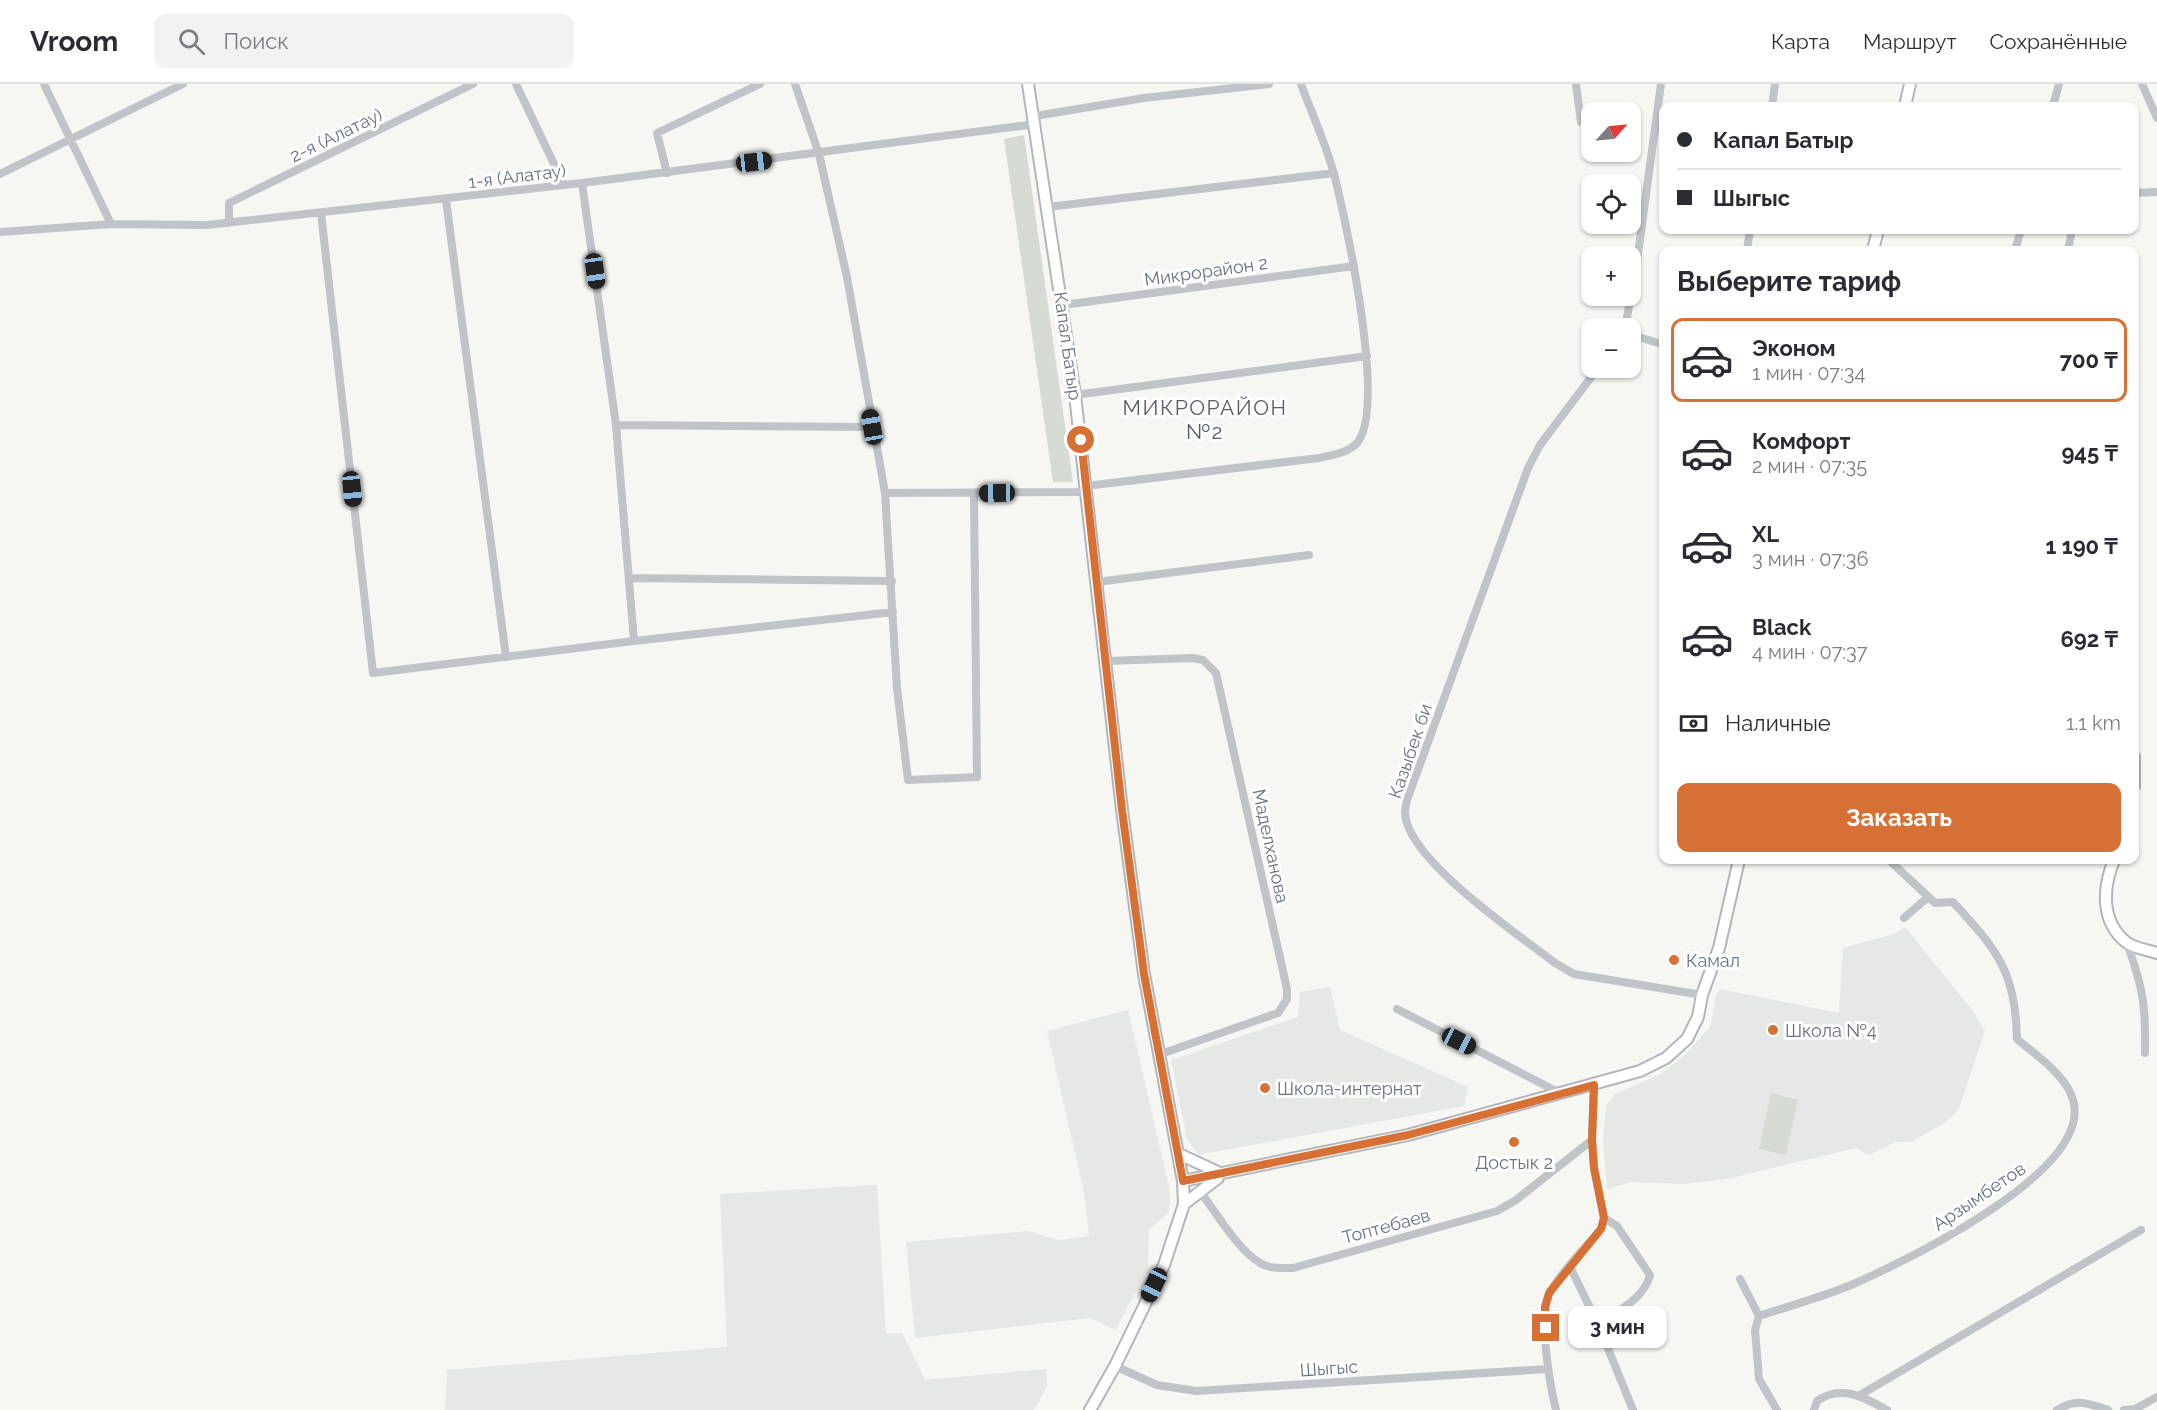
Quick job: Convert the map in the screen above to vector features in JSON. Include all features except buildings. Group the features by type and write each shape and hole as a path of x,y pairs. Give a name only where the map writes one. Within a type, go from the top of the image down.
{"main road":[{"name":"Капал Батыр","path":"1028,84 1075,395 1124,822 1144,974 1183,1181 1184,1204 1164,1265 1115,1366 1090,1410"},
{"path":"1906,102 1910,84"},
{"path":"1183,1181 1408,1135 1594,1085 1640,1071 1666,1059 1687,1039 1698,1017 1702,995 1719,948 1738,864"},
{"path":"2112,864 2106,880 2106,905 2112,927 2127,943 2157,952"},
{"path":"1179,1154 1193,1163 1223,1174"},
{"path":"1184,1204 1199,1190 1223,1174"}],"street":[{"path":"44,84 111,224"},
{"path":"0,174 183,84"},
{"name":"2-я (Алатау)","path":"229,223 229,204 473,84"},
{"path":"516,84 564,185"},
{"path":"667,173 657,133 760,84"},
{"path":"795,84 819,154 847,277 885,493 897,688 908,780 977,777 974,494"},
{"path":"1035,120 1144,98 1269,84"},
{"path":"885,493 974,494 1086,489 1319,458 1347,451 1357,443 1366,427 1367,356 1354,266 1334,173 1301,84"},
{"path":"1576,84 1581,122"},
{"path":"1627,318 1636,269 1661,84"},
{"path":"1773,102 1776,84"},
{"path":"2054,102 2059,84"},
{"path":"2142,84 2157,118"},
{"name":"1-я (Алатау)","path":"0,232 111,224 207,225 446,200 819,154 1035,120"},
{"path":"1048,207 1334,173"},
{"path":"582,183 616,425 634,641"},
{"path":"2139,193 2157,192"},
{"path":"446,200 506,657"},
{"path":"321,213 373,673 893,612"},
{"name":"Микрорайон 2","path":"1063,305 1354,266"},
{"path":"1641,338 1659,343"},
{"path":"1075,395 1367,356"},
{"name":"Казыбек би","path":"1590,378 1540,445 1528,468 1407,800 1405,815 1411,832 1443,875 1555,963 1574,974 1702,995"},
{"path":"616,425 872,427"},
{"path":"1097,582 1309,555"},
{"path":"629,578 892,580"},
{"name":"Маделханова","path":"1106,661 1192,658 1203,660 1216,673 1287,989 1287,999 1278,1013 1158,1055"},
{"name":"Арзымбетов","path":"1759,1316 1857,1282 1930,1246 1982,1215 2038,1175 2063,1146 2075,1121 2074,1102 2067,1086 2018,1040 2012,984 1983,935 1953,902 1935,903 1893,864"},
{"path":"1904,918 1928,897"},
{"path":"2127,943 2141,984 2146,1008 2145,1053"},
{"path":"1397,1009 1562,1094"},
{"path":"1556,1410 1548,1369 1545,1307 1549,1293 1601,1229 1604,1218 1594,1168 1592,1140 1594,1085"},
{"name":"Топтебаев","path":"1199,1190 1244,1248 1260,1263 1274,1268 1293,1268 1497,1210 1516,1200 1592,1140"},
{"path":"1598,1324 1647,1288 1650,1275 1617,1226 1604,1218"},
{"path":"1860,1395 2141,1230"},
{"path":"1570,1267 1598,1324 1632,1410"},
{"path":"1740,1279 1759,1316 1755,1330 1759,1379 1777,1410"},
{"name":"Шыгыс","path":"1115,1366 1157,1384 1196,1391 1548,1369"},
{"path":"1814,1410 1817,1401 1826,1394 1860,1395 1887,1410"},
{"path":"2124,1410 2135,1408 2157,1397"},
{"path":"2057,1410 2069,1403 2081,1401 2108,1410"}],"shaded area":[{"path":"1024,135 1073,482 1053,482 1004,139"},
{"path":"1905,927 1972,1010 1985,1031 1959,1109 1946,1122 1911,1142 1895,1142 1869,1155 1856,1148 1727,1179 1684,1184 1632,1182 1607,1189 1603,1142 1606,1106 1615,1094 1661,1074 1686,1054 1710,1027 1716,997 1720,989 1839,1013 1843,948 1894,934"},
{"path":"1330,987 1340,1030 1468,1087 1464,1106 1198,1155 1187,1139 1171,1060 1298,1017 1300,992"},
{"path":"1128,1010 1170,1191 1169,1212 1149,1230 1148,1267 1116,1330 1090,1318 915,1338 906,1242 1028,1231 1058,1240 1089,1236 1084,1192 1047,1031"},
{"path":"1771,1093 1798,1100 1786,1155 1759,1149"},
{"path":"877,1185 886,1334 902,1333 925,1380 1046,1369 1047,1386 1034,1410 445,1410 447,1370 727,1347 720,1194"}],"place":[{"name":"Камал","path":"1674,960"},
{"name":"Школа №4","path":"1773,1030"},
{"name":"Школа-интернат","path":"1265,1088"},
{"name":"Достык 2","path":"1514,1142"}],"district":[{"name":"МИКРОРАЙОН №2","path":"1205,419"}],"route":[{"path":"1081,440 1122,810 1144,974 1183,1181 1408,1135 1594,1085 1592,1140 1594,1168 1604,1218 1601,1229 1549,1293 1545,1307 1546,1328"}]}
